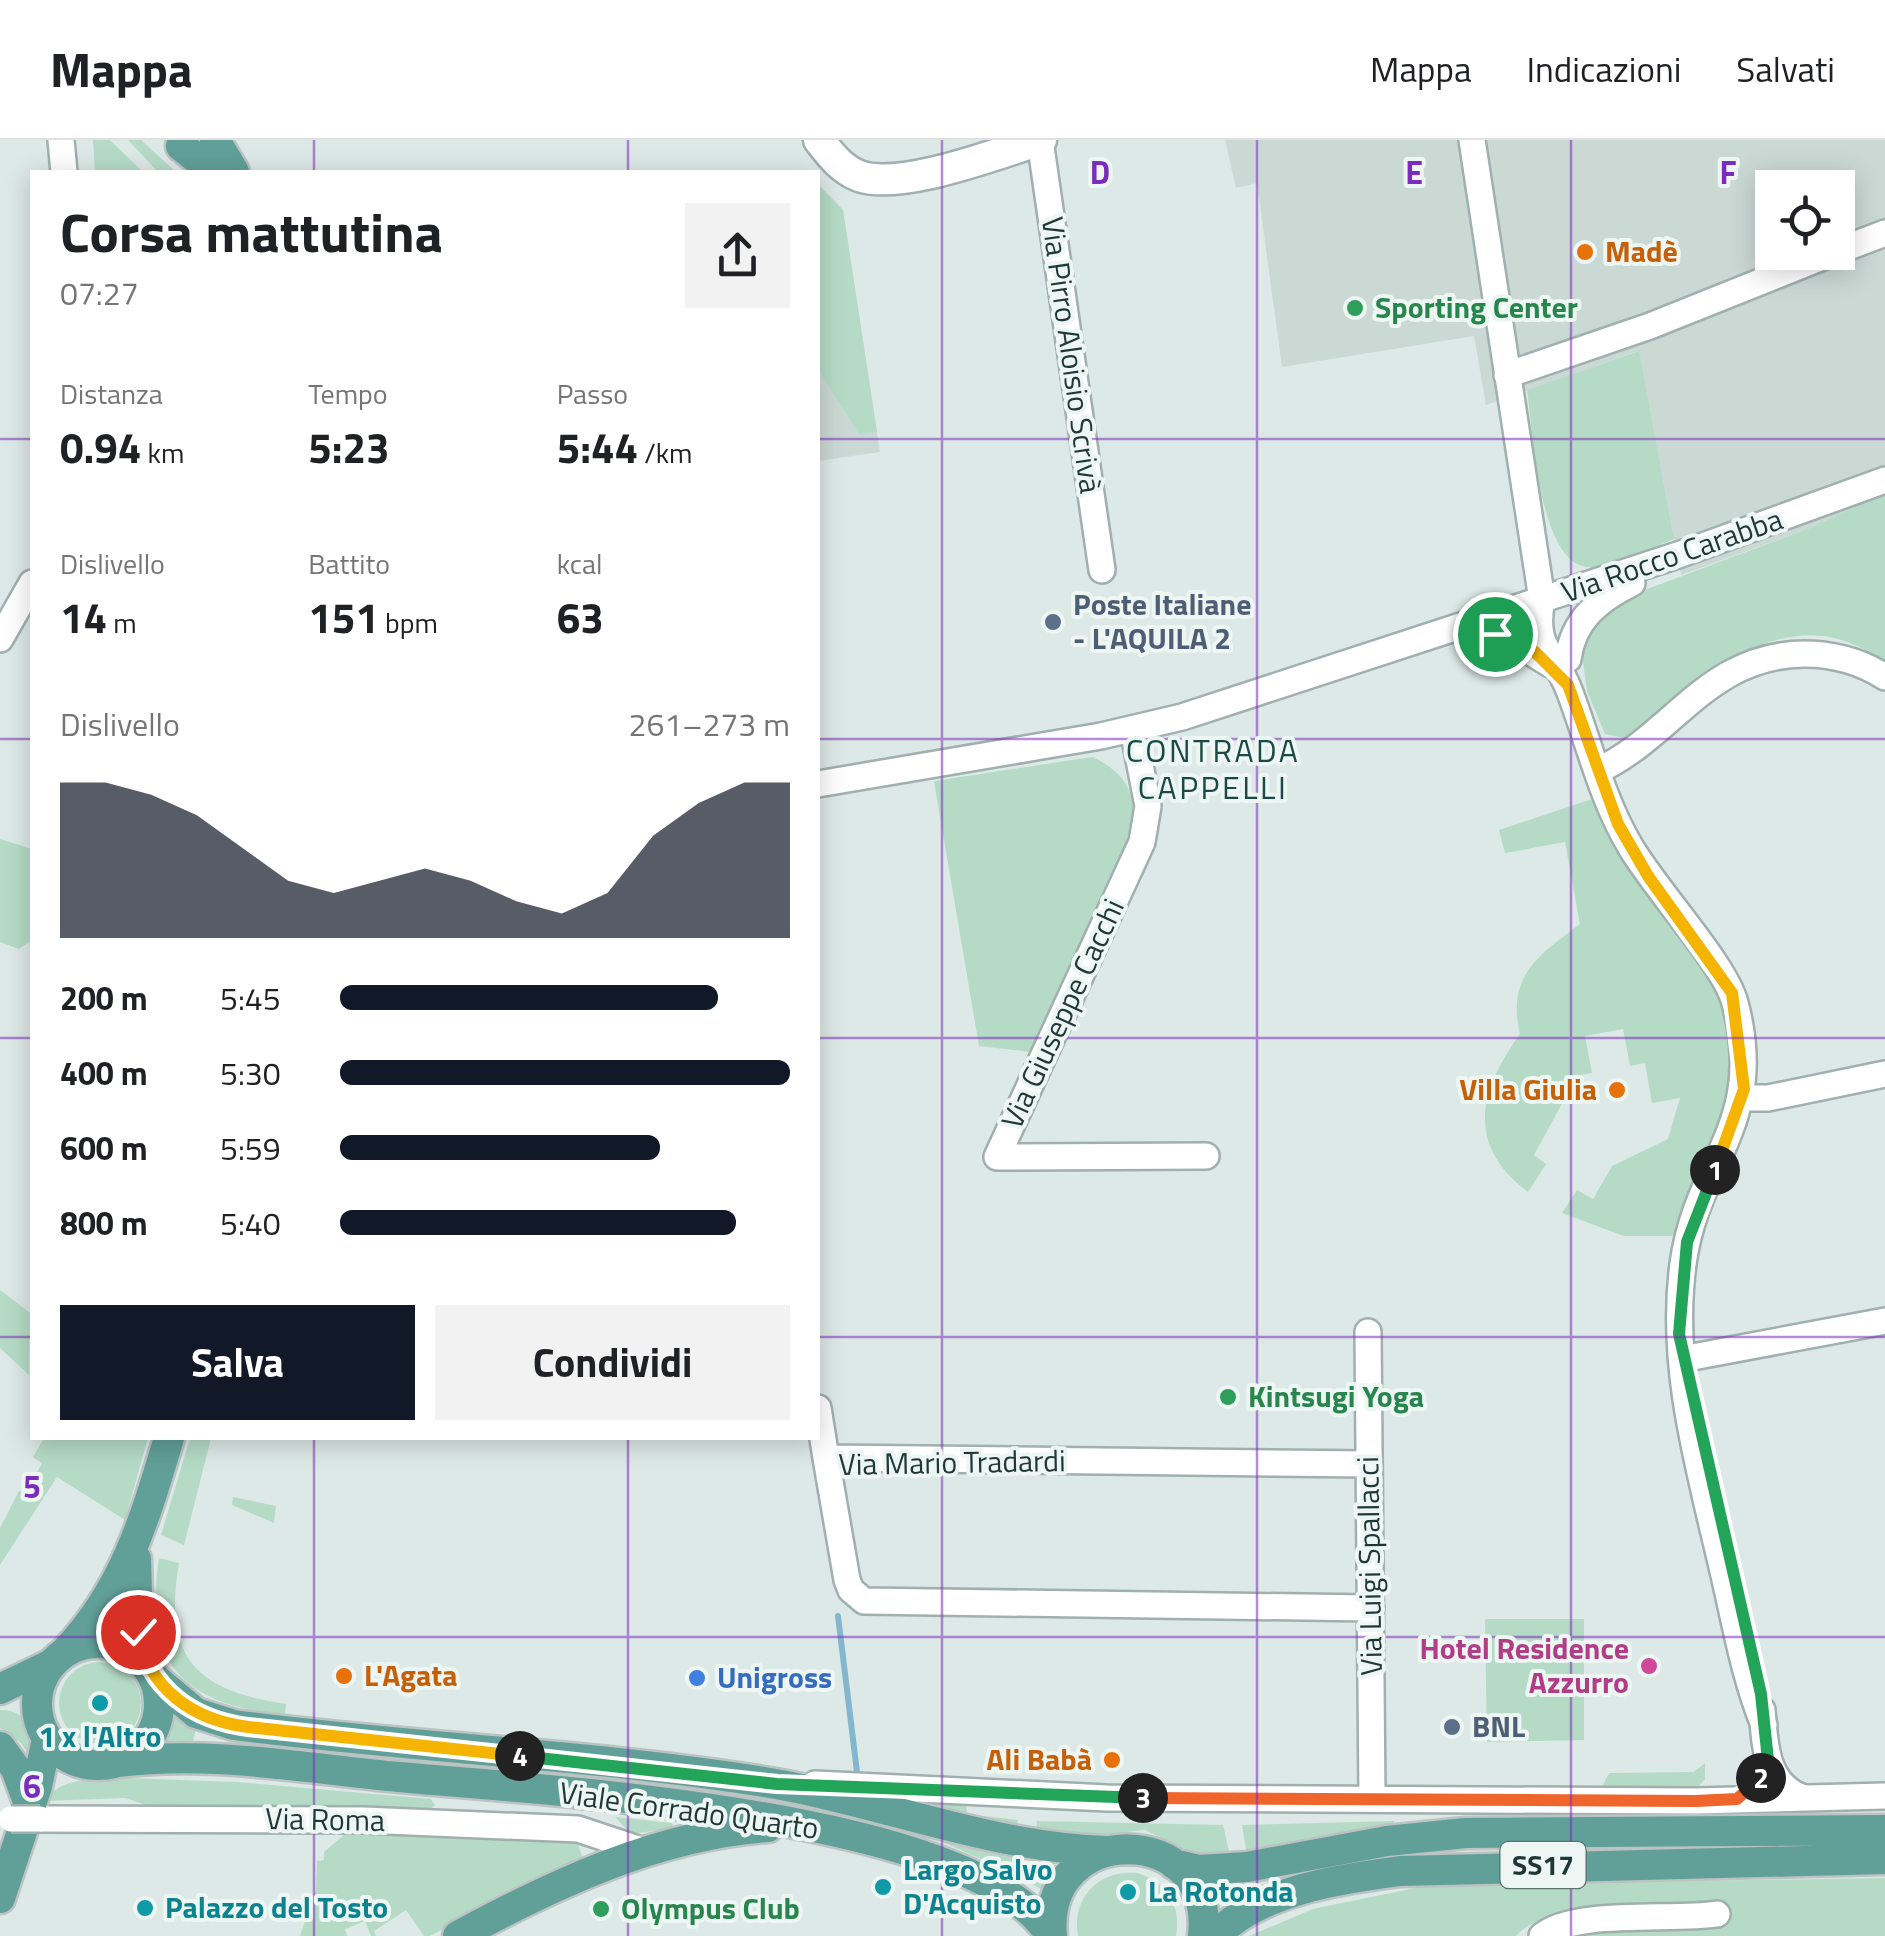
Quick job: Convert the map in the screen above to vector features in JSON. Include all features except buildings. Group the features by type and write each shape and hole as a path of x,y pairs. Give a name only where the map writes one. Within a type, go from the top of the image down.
{"main road":[{"path":"215,140 233,170"},
{"path":"184,142 212,170"},
{"path":"0,1898 43,1730 37,1696 59,1658 112,1594 138,1542 168,1440"},
{"path":"0,1701 20,1705 75,1761 92,1765 119,1762 144,1744 155,1727 160,1707 136,1618 138,1542"},
{"path":"0,1690 59,1658 106,1643 134,1654 151,1673"},
{"name":"Viale Corrado Quarto","path":"151,1673 196,1713 234,1726 777,1784 849,1799 998,1840 1106,1852"},
{"path":"0,1747 19,1774 20,1816"},
{"name":"Viale Corrado Quarto","path":"119,1762 262,1765 622,1797 738,1812 826,1830 974,1877 1018,1902 1051,1936"},
{"path":"458,1936 562,1884 646,1852 728,1831 790,1826 826,1830"},
{"name":"SS17","path":"1106,1852 1138,1848 1199,1870 1247,1868 1387,1840 1452,1834 1885,1830"},
{"path":"1051,1936 1054,1905 1064,1881 1082,1863 1106,1852"},
{"name":"SS17","path":"1215,1936 1248,1912 1280,1898 1327,1884 1400,1871 1885,1859"},
{"path":"1174,1864 1199,1895 1204,1936"}],"street":[{"path":"61,140 64,170"},
{"path":"818,140 851,172 880,179 942,168 1040,140"},
{"name":"Via Pirro Aloisio Scrivà","path":"1040,140 1102,570"},
{"path":"1472,140 1542,600 1540,639 1564,671 1597,771 1630,847 1732,993 1744,1071 1742,1098 1687,1242 1679,1309 1685,1397 1752,1696 1764,1725 1768,1760 1787,1790 1804,1798"},
{"path":"1855,245 1885,233"},
{"path":"1507,375 1632,333 1791,270"},
{"name":"Via Rocco Carabba","path":"820,784 1133,729 1276,689 1681,554 1885,480"},
{"path":"1564,671 1577,628 1596,604 1681,554"},
{"path":"0,639 30,586"},
{"path":"1449,631 1509,639 1564,671"},
{"path":"1597,771 1620,758 1711,684 1758,660 1798,654 1838,656 1885,678"},
{"name":"Via Giuseppe Cacchi","path":"1133,729 1148,806 1142,842 997,1156 1206,1156"},
{"path":"1742,1098 1768,1098 1885,1074"},
{"path":"1682,1360 1885,1321"},
{"name":"Via Luigi Spallacci","path":"1368,1332 1372,1799"},
{"path":"820,1420 826,1458"},
{"name":"Via Mario Tradardi","path":"1369,1464 826,1458 847,1580 851,1590 864,1601 1371,1608"},
{"path":"1737,1799 1757,1784 1768,1760"},
{"name":"Viale Corrado Quarto","path":"777,1784 1108,1798 1885,1796"},
{"name":"Via Roma","path":"20,1816 364,1820 578,1830 646,1852"},
{"path":"1542,1936 1553,1928 1578,1923 1717,1914"}],"shaded area":[{"path":"1225,140 1885,140 1885,493 1810,528 1681,575 1638,351 1486,405 1474,336 1282,367 1257,183 1236,188"},
{"path":"843,210 880,452 820,461 820,214"}],"green space":[{"path":"93,140 110,140 141,170 95,170"},
{"path":"128,140 141,140 174,170 156,170"},
{"path":"820,186 843,210 877,432 859,434 820,372"},
{"path":"1639,351 1674,539 1619,562 1586,567 1570,559 1548,518 1527,390"},
{"path":"1885,493 1885,663 1848,642 1813,635 1779,639 1746,652 1715,671 1624,738 1605,734 1587,691 1580,640 1618,600 1810,528"},
{"path":"1092,757 1114,770 1128,788 1134,810 1131,835 1031,1052 979,1046 934,781"},
{"path":"1592,799 1615,849 1717,985 1728,1008 1737,1083 1680,1236 1624,1236 1562,1213 1577,1190 1593,1199 1612,1166 1668,1139 1680,1098 1652,1103 1645,1063 1630,1066 1623,1029 1585,1036 1592,1073 1577,1076 1534,1155 1546,1164 1528,1192 1494,1155 1487,1136 1488,1096 1520,1034 1517,1014 1522,982 1539,957 1580,924 1565,842 1505,853 1499,830"},
{"path":"0,839 30,848 30,941 19,949 0,942"},
{"path":"0,1290 30,1313 29,1375 0,1348"},
{"path":"43,1440 147,1440 125,1520 57,1477 0,1565 0,1528 19,1491 26,1494 42,1463 33,1457"},
{"path":"189,1440 210,1440 184,1545 161,1535"},
{"path":"233,1497 276,1506 274,1523 232,1505"},
{"path":"159,1558 179,1563 176,1623 192,1664 229,1689 286,1704 285,1715 219,1701 177,1672 164,1651 157,1625"},
{"path":"1485,1619 1584,1619 1584,1740 1487,1742"},
{"path":"100,1662 116,1665 129,1674 138,1687 138,1719 129,1732 116,1741 100,1744 84,1741 71,1732 62,1719 59,1703 62,1687 71,1674 84,1665"},
{"path":"0,1710 18,1714 28,1725 31,1759 21,1743 0,1728"},
{"path":"174,1715 196,1727 192,1747 165,1746"},
{"path":"1705,1763 1705,1779 1697,1788 1601,1789 1609,1773 1694,1772"},
{"path":"128,1778 236,1782 431,1799 435,1805 428,1811 149,1806 125,1798 46,1801 60,1787 71,1783"},
{"path":"935,1803 966,1804 967,1814 1018,1820 1017,1830 952,1813"},
{"path":"615,1817 672,1823 674,1828 631,1834"},
{"path":"1037,1821 1223,1825 1230,1856 1197,1855 1145,1830 1096,1835 1036,1832"},
{"path":"1394,1821 1394,1827 1247,1855 1242,1825"},
{"path":"345,1834 575,1835 582,1857 430,1936 424,1936 406,1910 374,1931 376,1936 371,1936 365,1921 345,1929 347,1936 300,1936 316,1890 317,1861 324,1860 324,1852"},
{"path":"941,1837 1015,1856 1010,1872 940,1841"},
{"path":"1033,1859 1054,1863 1041,1889 1026,1880"},
{"path":"1137,1873 1156,1882 1170,1896 1177,1915 1176,1936 1078,1936 1079,1910 1091,1889 1111,1876"},
{"path":"1885,1878 1885,1936 1564,1936 1715,1907 1639,1907 1554,1915 1516,1936 1249,1936 1313,1909 1430,1885"}],"waterway":[{"path":"838,1616 857,1772"}],"place":[{"name":"Madè","path":"1585,252"},
{"name":"Sporting Center","path":"1355,308"},
{"name":"Poste Italiane - L'AQUILA 2","path":"1053,622"},
{"name":"Villa Giulia","path":"1617,1090"},
{"name":"Kintsugi Yoga","path":"1228,1397"},
{"name":"Hotel Residence Azzurro","path":"1649,1666"},
{"name":"L'Agata","path":"344,1676"},
{"name":"Unigross","path":"697,1678"},
{"name":"1 x l'Altro","path":"100,1703"},
{"name":"BNL","path":"1452,1727"},
{"name":"Ali Babà","path":"1112,1760"},
{"name":"Largo Salvo D'Acquisto","path":"883,1887"},
{"name":"La Rotonda","path":"1128,1892"},
{"name":"Palazzo del Tosto","path":"145,1908"},
{"name":"Olympus Club","path":"601,1909"}],"district":[{"name":"CONTRADA CAPPELLI","path":"1213,770"}],"route":[{"path":"138,1632 149,1669 167,1691 196,1713 234,1726 777,1784 1108,1798 1696,1801 1737,1799 1749,1792 1760,1780 1768,1760 1761,1694 1679,1334 1680,1286 1690,1230 1732,1130 1744,1089 1734,999 1630,847 1597,771 1568,685 1535,652 1495,634"}]}
